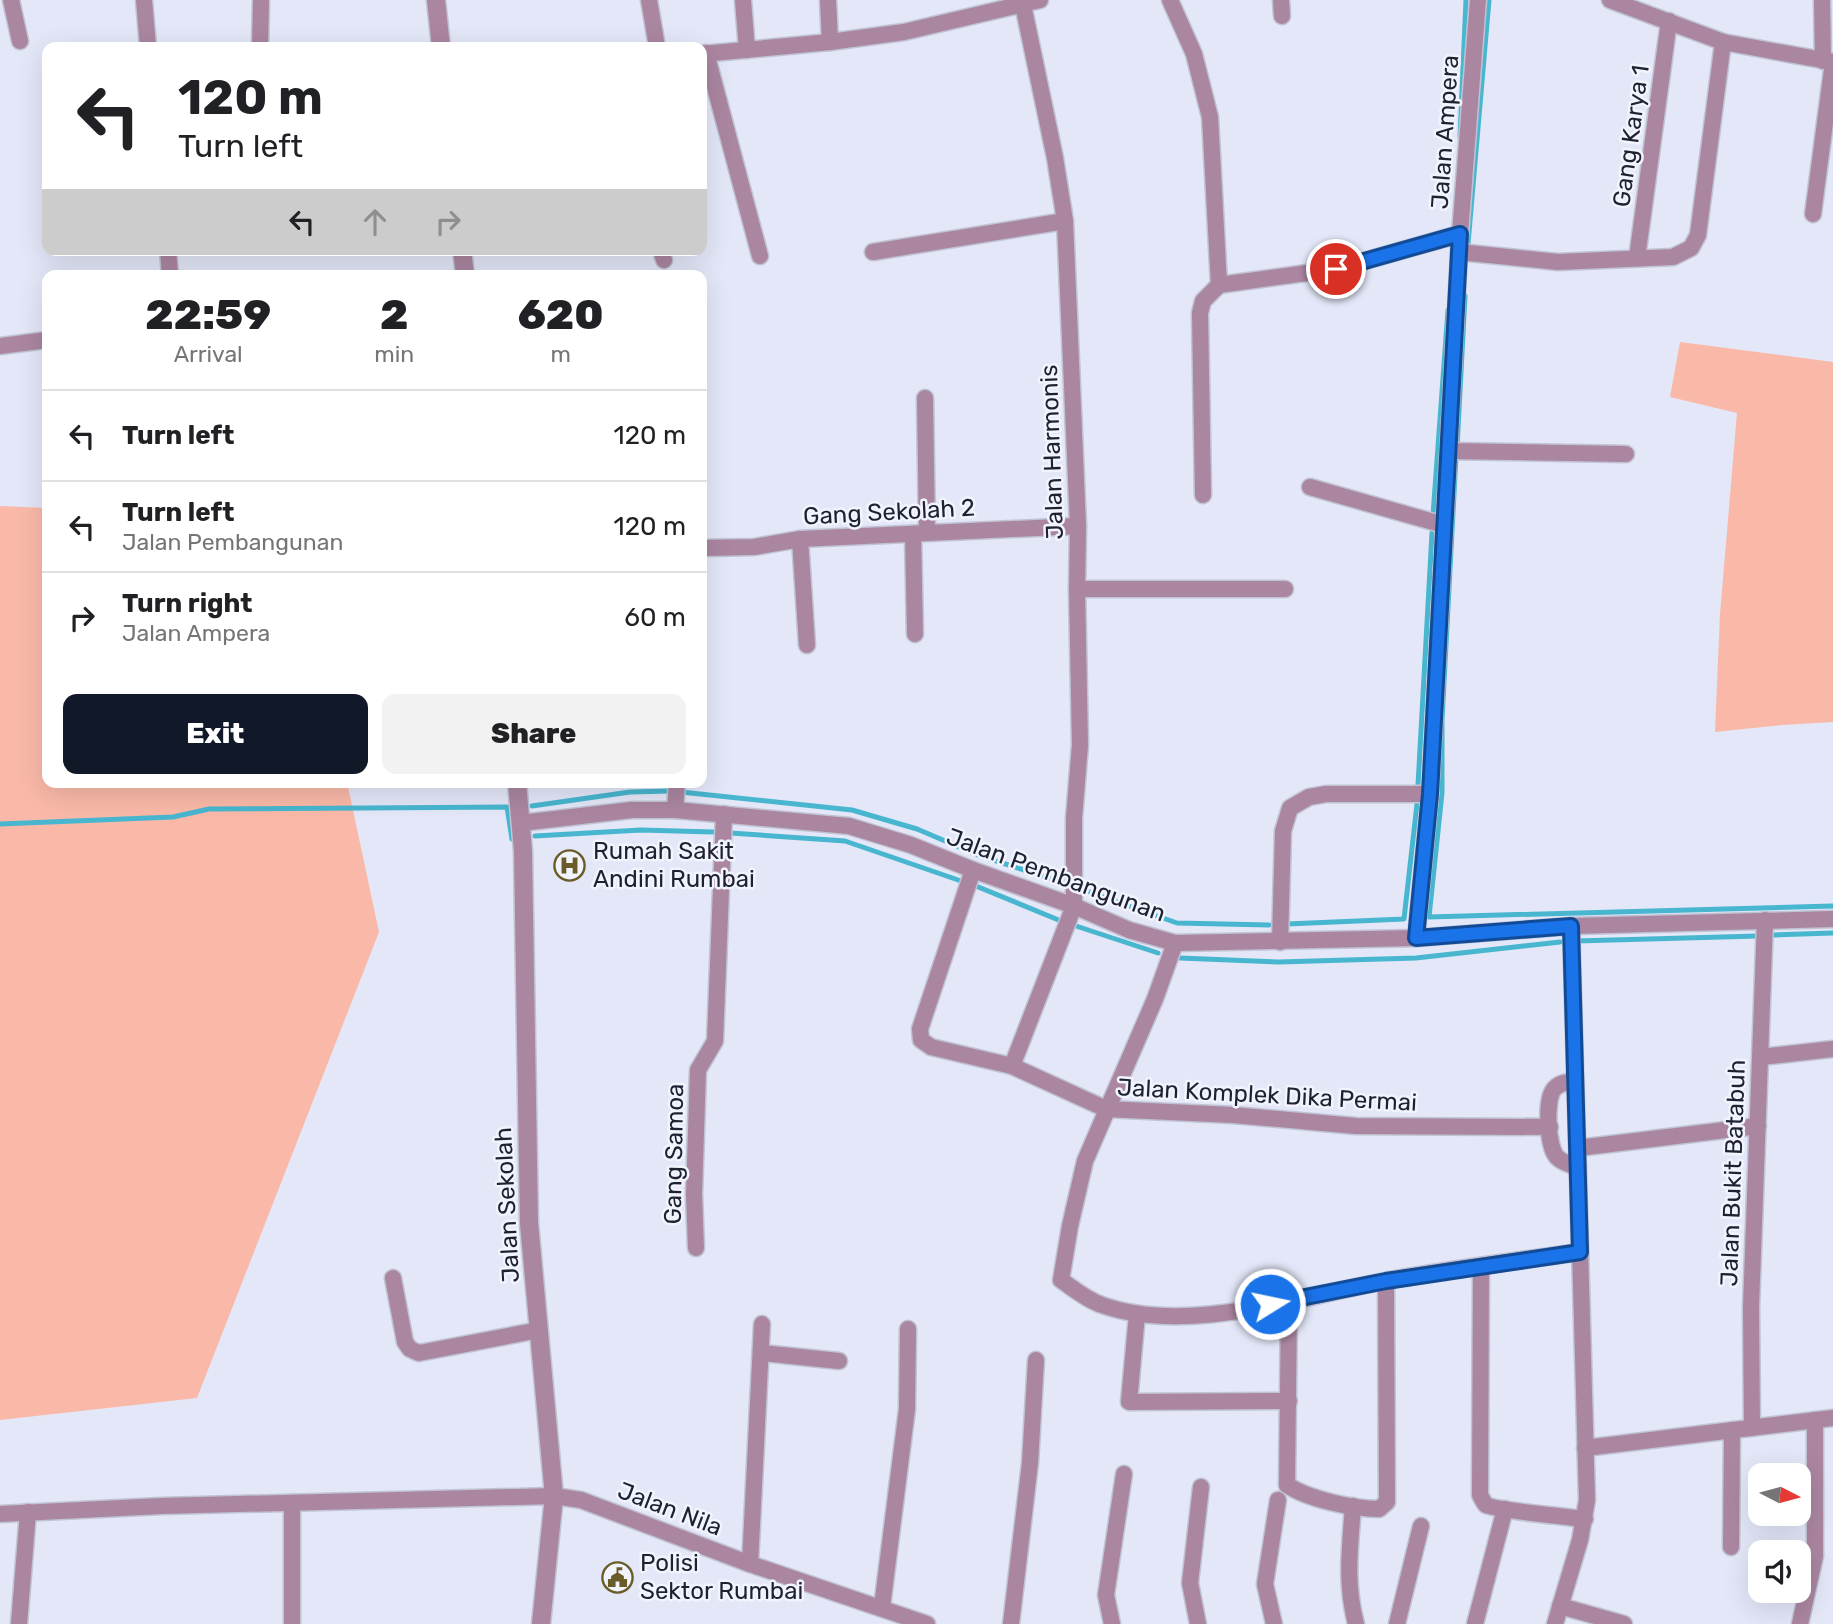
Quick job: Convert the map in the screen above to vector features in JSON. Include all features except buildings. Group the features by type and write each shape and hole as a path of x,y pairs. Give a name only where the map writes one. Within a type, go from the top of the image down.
{"street":[{"path":"11,0 20,41"},
{"path":"144,0 148,42"},
{"path":"260,42 261,0"},
{"path":"436,0 440,42"},
{"path":"649,0 656,42"},
{"path":"743,0 747,50"},
{"path":"828,0 830,42"},
{"path":"707,54 904,32 1040,0"},
{"path":"1170,0 1194,54 1210,117 1219,285"},
{"name":"Jalan Ampera","path":"1416,938 1430,794 1460,234 1478,0"},
{"path":"1610,0 1723,42 1830,61"},
{"path":"1814,214 1830,61 1822,0"},
{"name":"Jalan Harmonis","path":"1023,3 1065,221 1079,526 1077,589 1080,745 1074,818 1074,906"},
{"name":"Gang Karya 1","path":"1637,258 1669,21"},
{"path":"1459,252 1558,262 1673,257 1691,248 1698,235 1723,42"},
{"path":"707,65 760,256"},
{"path":"873,252 1065,221"},
{"path":"1203,495 1200,313 1203,301 1219,285 1336,269 1460,234"},
{"path":"0,346 42,341"},
{"path":"915,634 925,398"},
{"path":"1449,451 1626,453"},
{"path":"1310,487 1444,525"},
{"name":"Gang Sekolah 2","path":"707,548 754,547 800,539 1079,526"},
{"path":"800,539 807,645"},
{"path":"1077,589 1285,589"},
{"name":"Jalan Sekolah","path":"518,788 521,822 529,1223 554,1496 541,1624"},
{"path":"675,810 677,788"},
{"path":"1280,942 1283,831 1290,808 1309,797 1326,794 1430,794"},
{"name":"Jalan Pembangunan","path":"521,822 621,811 675,810 849,826 911,845 1074,906 1129,930 1175,943 1416,938 1571,926 1833,919"},
{"name":"Gang Samoa","path":"696,1248 694,1194 698,1070 715,1041 724,814"},
{"name":"Jalan Komplek Dika Permai","path":"972,870 920,1029 921,1040 931,1047 1012,1066 1106,1109 1233,1115 1356,1126 1550,1127"},
{"path":"1012,1066 1074,906"},
{"name":"Jalan Bukit Batabuh","path":"1752,1428 1751,1307 1765,920"},
{"path":"1555,1624 1585,1519 1587,1500 1571,926"},
{"path":"1175,943 1155,999 1085,1161 1061,1280 1100,1305 1137,1314 1185,1317 1289,1301 1386,1281 1580,1252"},
{"path":"1760,1057 1833,1049"},
{"path":"1574,1081 1563,1083 1554,1089 1548,1103 1552,1151 1558,1159 1578,1167"},
{"path":"1578,1148 1758,1126"},
{"path":"1481,1266 1480,1495 1486,1505 1585,1519"},
{"path":"393,1278 405,1342 414,1352 539,1330"},
{"path":"1289,1301 1287,1485 1298,1493 1379,1509 1387,1502 1386,1281"},
{"path":"1137,1314 1129,1402 1289,1401"},
{"path":"750,1564 762,1324"},
{"path":"881,1606 907,1409 908,1329"},
{"path":"762,1353 839,1361"},
{"path":"1011,1624 1030,1463 1036,1360"},
{"path":"1585,1448 1833,1418"},
{"path":"1800,1624 1815,1556 1815,1420"},
{"path":"1731,1547 1732,1430"},
{"path":"1112,1624 1106,1595 1124,1474"},
{"path":"1198,1624 1190,1583 1201,1487"},
{"name":"Jalan Nila","path":"0,1514 554,1496 588,1502 750,1564 928,1624"},
{"path":"1275,1624 1265,1584 1278,1500"},
{"path":"292,1503 292,1624"},
{"path":"1353,1506 1348,1588 1356,1624"},
{"path":"1475,1624 1505,1509"},
{"path":"19,1624 28,1511"},
{"path":"1397,1624 1421,1525"},
{"path":"1560,1606 1624,1624"}],"shaded area":[{"path":"1680,342 1833,362 1833,722 1715,732 1720,614 1737,413 1670,397"},
{"path":"0,506 42,508 42,788 348,788 379,932 197,1398 0,1420"}],"waterway":[{"path":"1460,137 1466,0"},
{"path":"1468,244 1489,0"},
{"path":"1457,448 1465,296"},
{"path":"1433,515 1448,310"},
{"path":"1456,456 1442,720 1442,793 1429,917 1833,906"},
{"path":"1418,785 1432,533"},
{"path":"532,806 630,792 670,791"},
{"path":"681,792 852,810 917,829 978,855 1061,882"},
{"path":"1287,924 1404,919 1417,804"},
{"path":"0,824 173,817 209,809 507,807 512,839"},
{"path":"535,836 641,830 713,832"},
{"path":"730,833 845,841 964,882"},
{"path":"971,884 1061,921"},
{"path":"1087,891 1177,923 1269,925"},
{"path":"1076,926 1158,953"},
{"path":"1774,935 1833,933"},
{"path":"1576,941 1758,936"},
{"path":"1180,958 1279,962 1416,958 1560,942"}],"place":[{"name":"Rumah Sakit Andini Rumbai","path":"570,865"},
{"name":"Polisi Sektor Rumbai","path":"617,1577"}],"route":[{"path":"1270,1304 1386,1281 1580,1252 1571,926 1416,938 1430,794 1460,234 1336,269"}]}
